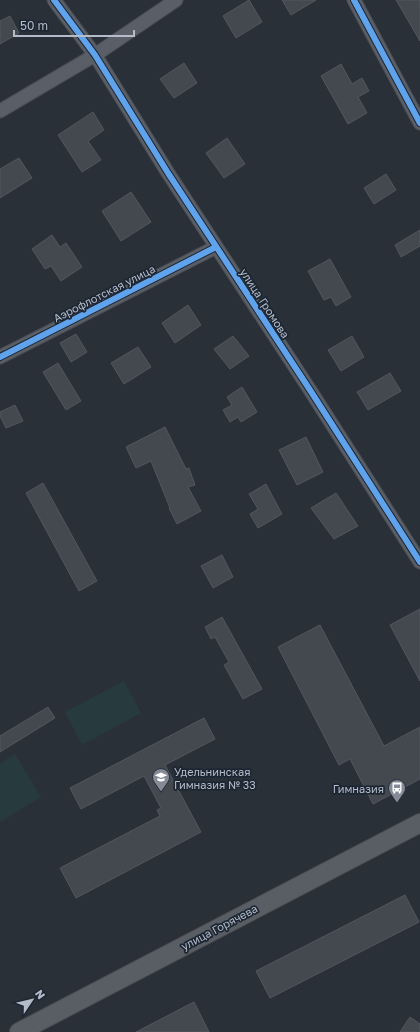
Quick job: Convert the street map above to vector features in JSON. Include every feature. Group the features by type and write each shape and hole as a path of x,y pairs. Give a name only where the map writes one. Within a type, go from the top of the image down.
{"main road":[{"name":"улица Горячева","path":"19,1032 419,825"}],"street":[{"name":"улица Громова","path":"54,0 94,55 168,173 420,562"},
{"path":"0,111 94,55 176,0"},
{"path":"354,0 420,123"},
{"name":"Аэрофлотская улица","path":"0,357 216,247"}],"green space":[{"path":"124,681 141,713 82,745 65,712"},
{"path":"15,754 41,797 0,822 0,764"}],"building":[{"path":"249,0 262,22 236,38 223,16"},
{"path":"282,0 316,0 291,15"},
{"path":"396,0 420,0 420,41"},
{"path":"10,16 19,33 0,44 0,21"},
{"path":"184,63 197,83 174,98 160,79"},
{"path":"341,64 352,84 362,78 369,91 358,97 367,113 348,124 321,76"},
{"path":"93,112 104,130 88,141 101,160 82,172 58,135"},
{"path":"227,138 245,164 224,178 206,153"},
{"path":"19,158 32,178 0,198 0,169"},
{"path":"386,174 396,190 374,204 364,188"},
{"path":"131,192 151,222 121,241 102,211"},
{"path":"420,230 420,246 401,257 395,245"},
{"path":"52,235 60,247 66,243 82,267 61,281 51,266 45,269 32,249"},
{"path":"330,259 351,297 336,306 331,297 324,300 308,271"},
{"path":"188,305 201,325 175,343 162,323"},
{"path":"76,334 87,352 71,362 60,343"},
{"path":"233,336 249,356 230,369 214,349"},
{"path":"352,336 364,357 341,371 328,350"},
{"path":"138,347 151,367 124,384 111,363"},
{"path":"58,363 81,401 66,410 43,372"},
{"path":"390,373 401,391 368,410 357,392"},
{"path":"242,387 257,412 241,422 238,417 230,422 223,410 232,405 227,397"},
{"path":"15,405 23,421 6,428 0,416 0,412"},
{"path":"165,427 186,469 189,468 195,485 188,487 201,511 177,524 169,508 151,461 136,468 126,447"},
{"path":"306,437 323,472 297,485 279,450"},
{"path":"43,483 97,581 79,591 26,493"},
{"path":"266,484 282,514 258,528 250,514 258,509 249,494"},
{"path":"336,493 358,526 334,539 311,508"},
{"path":"222,555 233,577 213,588 201,566"},
{"path":"420,609 420,681 390,625"},
{"path":"222,617 262,689 243,699 224,665 229,662 215,637 211,639 205,627"},
{"path":"320,625 384,746 420,727 420,779 373,804 350,759 339,765 278,647"},
{"path":"48,707 55,718 0,752 0,736"},
{"path":"204,718 215,739 165,765 201,832 76,898 60,868 160,816 157,810 161,808 144,776 81,809 70,788"},
{"path":"405,895 419,922 270,998 256,971"},
{"path":"194,1002 209,1032 136,1032"},
{"path":"410,1017 420,1024 420,1032 400,1032"}],"cycle path":[{"path":"54,0 95,55 168,173 420,562"},
{"path":"354,0 420,123"},
{"path":"0,357 216,247"}],"place":[{"name":"Удельнинская Гимназия № 33","path":"161,792"},
{"name":"Гимназия","path":"397,803"}]}
